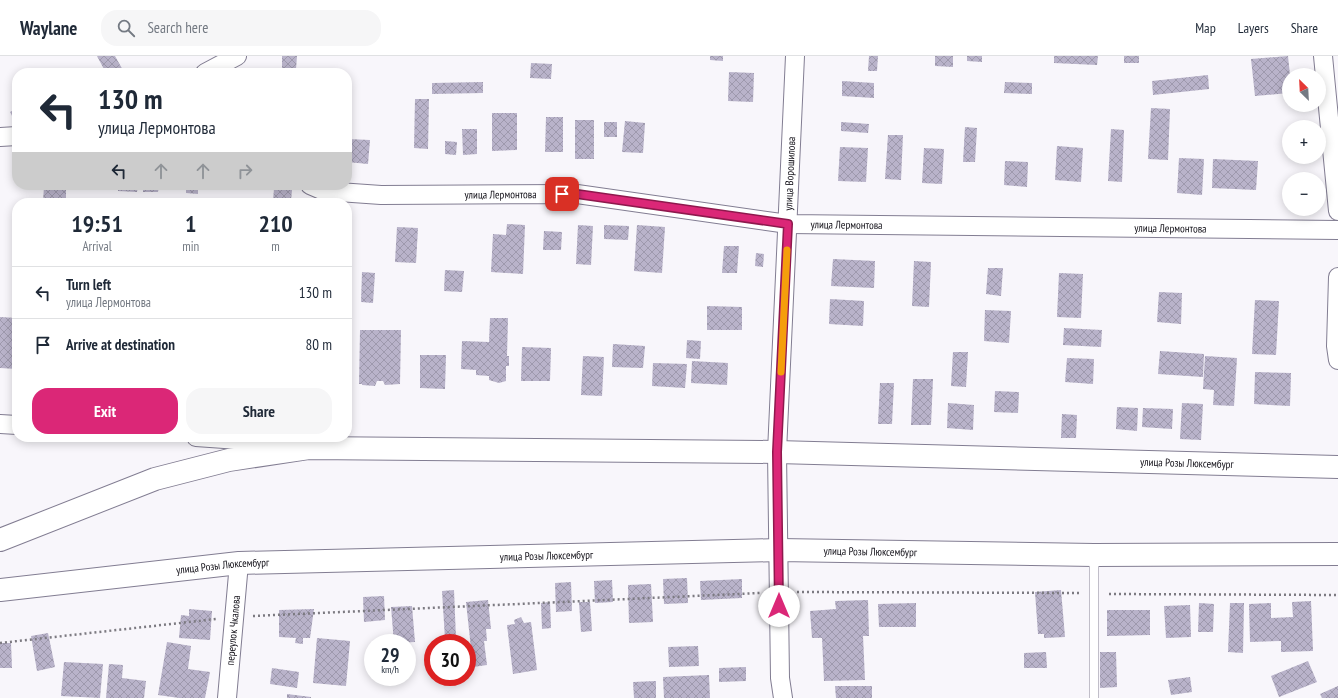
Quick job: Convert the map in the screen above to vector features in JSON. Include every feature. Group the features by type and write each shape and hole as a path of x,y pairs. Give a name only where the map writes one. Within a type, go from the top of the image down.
{"main road":[{"name":"улица Розы Люксембург","path":"0,540 155,479 229,460 309,448 777,452 1338,467"},
{"name":"улица Розы Люксембург","path":"0,590 239,563 779,550 1094,555 1338,554"}],"street":[{"path":"214,68 237,56"},
{"name":"улица Ворошилова","path":"782,698 780,678 777,452 796,56"},
{"path":"1323,56 1338,211"},
{"path":"0,137 12,136"},
{"name":"улица Лермонтова","path":"322,190 381,195 577,194 788,224 1338,230"},
{"path":"1338,277 1336,346 1338,360"},
{"path":"0,424 12,425"},
{"name":"улица Розы Люксембург","path":"273,442 365,448"},
{"name":"переулок Чкалова","path":"227,698 239,563"}],"lane":[{"path":"1094,555 1094,698"}],"path":[{"path":"0,643 234,617 779,592 1338,595"}],"building":[{"path":"97,56 115,56 122,68 103,68"},
{"path":"282,56 297,56 296,68 282,68"},
{"path":"710,56 723,56 723,61 710,60"},
{"path":"869,56 878,56 877,71 868,71"},
{"path":"935,56 953,56 953,67 935,66"},
{"path":"967,56 982,56 982,62 967,61"},
{"path":"1054,56 1098,56 1097,65 1054,63"},
{"path":"1124,56 1139,56 1139,63 1124,63"},
{"path":"1288,56 1289,68 1282,68 1282,94 1255,96 1251,59"},
{"path":"531,63 552,64 551,79 530,78"},
{"path":"729,72 754,73 753,102 728,101"},
{"path":"1208,75 1209,89 1153,95 1152,81"},
{"path":"842,81 874,83 874,98 842,96"},
{"path":"483,82 483,93 432,94 432,83"},
{"path":"1005,82 1032,83 1032,94 1004,93"},
{"path":"415,99 429,99 428,149 414,148"},
{"path":"1151,108 1170,109 1168,160 1148,159"},
{"path":"492,113 517,113 517,150 492,151"},
{"path":"546,117 563,117 563,152 545,152"},
{"path":"575,120 594,120 594,159 575,159"},
{"path":"625,121 645,123 643,153 622,152"},
{"path":"604,122 617,122 617,137 604,137"},
{"path":"841,122 869,124 868,133 841,131"},
{"path":"965,127 977,128 975,162 963,162"},
{"path":"462,129 477,129 477,154 463,155"},
{"path":"1111,129 1124,130 1122,182 1108,181"},
{"path":"888,135 903,135 901,180 885,179"},
{"path":"352,139 370,140 368,164 352,162"},
{"path":"445,141 457,142 456,155 445,154"},
{"path":"1057,146 1083,148 1081,182 1055,180"},
{"path":"840,147 868,148 866,182 838,181"},
{"path":"924,148 944,149 942,184 922,183"},
{"path":"1179,158 1204,159 1202,195 1177,193"},
{"path":"1213,159 1258,161 1256,190 1212,188"},
{"path":"1005,161 1028,162 1027,187 1004,185"},
{"path":"44,190 66,190 66,198 43,198"},
{"path":"118,190 137,190 137,192"},
{"path":"143,190 158,190 158,192 143,192"},
{"path":"186,190 198,190 198,194 186,193"},
{"path":"274,190 292,190 291,198 273,198"},
{"path":"507,224 525,225 523,274 491,272 493,234 506,235"},
{"path":"578,225 593,226 591,265 576,264"},
{"path":"604,225 629,226 628,240 604,239"},
{"path":"637,225 665,227 662,273 634,271"},
{"path":"397,227 418,228 416,263 395,262"},
{"path":"544,231 562,232 561,250 543,250"},
{"path":"724,246 739,246 737,273 722,273"},
{"path":"756,253 764,254 763,267 755,266"},
{"path":"833,259 875,261 874,288 831,286"},
{"path":"914,261 931,262 929,307 912,306"},
{"path":"988,268 1003,268 1001,296 986,294"},
{"path":"445,270 464,271 462,292 444,291"},
{"path":"362,272 375,273 373,303 361,302"},
{"path":"1059,273 1083,274 1081,318 1057,317"},
{"path":"1159,292 1182,293 1181,324 1157,322"},
{"path":"830,299 864,301 863,326 829,324"},
{"path":"1255,300 1279,301 1276,355 1252,354"},
{"path":"707,306 742,307 742,330 707,330"},
{"path":"985,310 1011,311 1009,343 984,341"},
{"path":"0,317 12,318 12,369 0,368"},
{"path":"490,318 508,318 507,356 509,356 509,366 506,366 506,381 499,383 489,380 489,376 476,375 476,370 461,369 462,341 489,342"},
{"path":"1064,328 1102,330 1101,347 1063,345"},
{"path":"360,330 401,330 400,384 385,385 383,381 377,381 375,386 359,384"},
{"path":"687,340 701,341 700,359 686,358"},
{"path":"613,344 645,346 643,368 612,367"},
{"path":"522,347 551,348 550,381 521,381"},
{"path":"1160,351 1204,354 1203,377 1158,374"},
{"path":"953,352 968,352 966,387 951,386"},
{"path":"420,355 446,355 445,389 420,388"},
{"path":"583,356 604,357 602,396 581,395"},
{"path":"1205,356 1237,358 1234,406 1213,405 1214,390 1203,389"},
{"path":"1067,358 1094,359 1093,384 1065,382"},
{"path":"692,361 728,363 727,385 691,383"},
{"path":"653,363 687,364 685,388 652,386"},
{"path":"1255,372 1291,373 1290,406 1254,404"},
{"path":"913,379 933,379 931,425 911,425"},
{"path":"880,383 894,383 892,424 878,424"},
{"path":"995,391 1019,392 1018,413 994,412"},
{"path":"948,403 974,405 973,430 947,428"},
{"path":"1182,403 1203,404 1201,440 1180,439"},
{"path":"1117,407 1138,408 1137,431 1116,429"},
{"path":"1143,408 1173,409 1172,429 1142,427"},
{"path":"1062,414 1077,415 1076,438 1061,438"},
{"path":"687,578 688,603 664,604 663,579"},
{"path":"742,579 742,598 701,600 700,581"},
{"path":"612,580 613,602 595,603 594,581"},
{"path":"571,582 572,611 556,612 555,583"},
{"path":"651,584 653,622 629,623 628,585"},
{"path":"454,590 456,634 445,634 442,591"},
{"path":"1061,590 1065,637 1044,638 1044,634 1038,634 1035,592"},
{"path":"384,596 385,620 364,622 363,597"},
{"path":"488,600 491,629 486,629 487,641 484,641 487,665 476,667 476,634 469,634 466,602"},
{"path":"868,600 869,636 863,636 865,680 824,681 822,638 812,638 810,611 836,609 835,601"},
{"path":"1311,601 1313,651 1281,652 1281,641 1250,642 1249,604 1271,603 1271,618 1293,617 1292,602"},
{"path":"550,602 551,628 542,629 541,603"},
{"path":"579,602 590,602 592,631 581,632"},
{"path":"916,603 916,627 879,627 878,604"},
{"path":"1199,603 1214,604 1213,632 1198,632"},
{"path":"1230,603 1244,603 1243,653 1228,652"},
{"path":"1190,605 1191,637 1166,638 1164,606"},
{"path":"412,606 414,634 393,634 391,607"},
{"path":"189,609 212,611 210,640 179,638 181,615 189,616"},
{"path":"314,609 310,638 303,638 303,644 295,643 296,638 279,637 279,610"},
{"path":"1107,610 1150,610 1150,635 1107,636"},
{"path":"521,617 524,623 531,622 537,670 513,674 507,625 515,624 514,620"},
{"path":"48,633 55,667 37,671 31,636"},
{"path":"317,638 350,641 346,686 313,683"},
{"path":"167,642 191,646 188,669 210,672 205,698 179,698 158,695"},
{"path":"0,643 11,643 12,668 0,668"},
{"path":"698,646 699,666 669,667 668,647"},
{"path":"1046,652 1047,668 1024,668 1024,653"},
{"path":"1100,652 1116,652 1117,687 1100,688"},
{"path":"1308,661 1317,682 1279,697 1271,676"},
{"path":"64,662 103,664 100,698 61,696"},
{"path":"109,664 123,665 122,678 146,681 144,698 106,698"},
{"path":"746,667 746,681 719,682 719,668"},
{"path":"272,668 299,672 297,688 270,684"},
{"path":"709,675 710,698 664,698 663,677"},
{"path":"1190,677 1192,692 1171,695 1168,680"},
{"path":"656,681 656,698 634,698 633,682"},
{"path":"835,686 872,686 872,698 836,698"},
{"path":"1338,686 1338,698 1322,698 1320,694"},
{"path":"287,694 311,697 311,698 287,698"}],"slow traffic":[{"path":"781,372 787,250"}],"route":[{"path":"562,194 577,194 788,224 777,452 779,606"}]}
